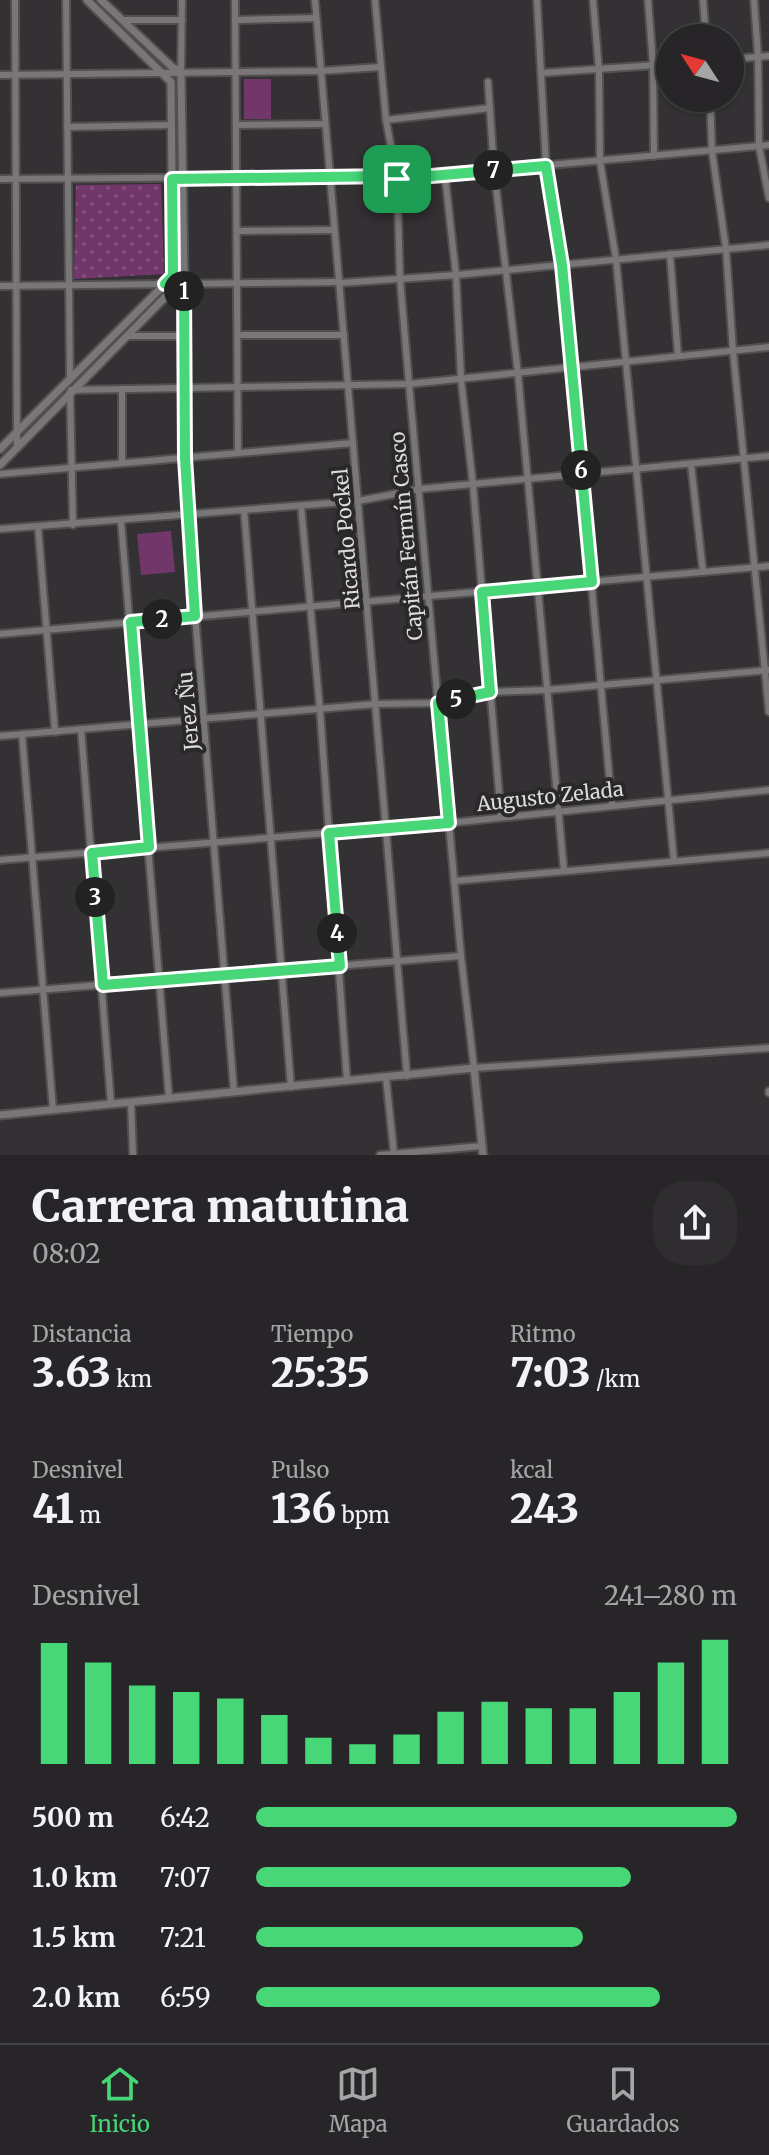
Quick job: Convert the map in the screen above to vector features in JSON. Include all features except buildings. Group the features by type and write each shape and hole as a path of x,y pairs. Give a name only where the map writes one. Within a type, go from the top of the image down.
{"street":[{"path":"15,0 17,448"},
{"path":"66,0 73,525"},
{"path":"0,449 173,276 171,82 87,0"},
{"path":"101,0 181,72"},
{"path":"0,465 182,282 182,0"},
{"path":"235,0 238,453"},
{"name":"Ricardo Pockel","path":"315,0 407,1076"},
{"name":"Capitán Fermín Casco","path":"375,0 386,120 397,179 400,279 427,597 474,1068"},
{"path":"537,0 546,166 562,265 612,806"},
{"path":"593,0 599,70 600,161 616,259 674,861"},
{"path":"648,0 653,65 654,156"},
{"path":"703,0 705,24"},
{"path":"754,0 759,146 769,198"},
{"path":"235,20 316,18"},
{"path":"122,20 182,20"},
{"path":"744,58 769,56"},
{"path":"541,73 656,65"},
{"path":"0,75 320,71 381,67"},
{"path":"488,82 494,170 518,374 564,871"},
{"path":"386,120 490,108"},
{"path":"711,112 769,712"},
{"path":"236,125 325,124"},
{"path":"67,127 171,125"},
{"path":"0,179 392,176 397,179 769,145"},
{"path":"445,176 501,817"},
{"path":"237,231 334,230"},
{"path":"0,286 400,279 769,245"},
{"path":"670,254 678,356"},
{"name":"Jerez Ñu","path":"182,282 187,515 234,1092"},
{"path":"238,335 344,335"},
{"path":"127,336 184,336"},
{"path":"71,391 409,384 769,347"},
{"path":"122,389 122,463"},
{"path":"0,474 353,443"},
{"path":"0,529 358,501 420,489 769,456"},
{"path":"691,464 703,572"},
{"path":"301,506 320,710 347,1081"},
{"path":"244,510 291,1087"},
{"path":"121,521 169,1098"},
{"path":"38,527 55,732"},
{"path":"0,634 769,566"},
{"path":"0,736 376,704 438,703 490,692 547,690 767,670"},
{"path":"81,729 111,1104"},
{"path":"22,734 53,1110"},
{"name":"Augusto Zelada","path":"0,860 449,823 769,790"},
{"path":"454,881 769,853"},
{"path":"0,993 461,956"},
{"path":"0,1115 474,1068 769,1048"},
{"path":"380,1155 483,1151 474,1068"},
{"path":"386,1078 394,1154"},
{"path":"131,1102 133,1155"}],"shaded area":[{"path":"244,79 271,79 271,119 244,119"},
{"path":"161,184 164,274 74,279 76,185"},
{"path":"171,531 175,572 141,575 137,534"}],"route":[{"path":"546,166 562,265 592,582 482,592 490,692 438,703 449,823 329,833 340,966 103,985 92,853 149,847 131,622 195,616 185,458 184,284 165,284 173,276 172,179 392,176 397,179 546,166"}]}
